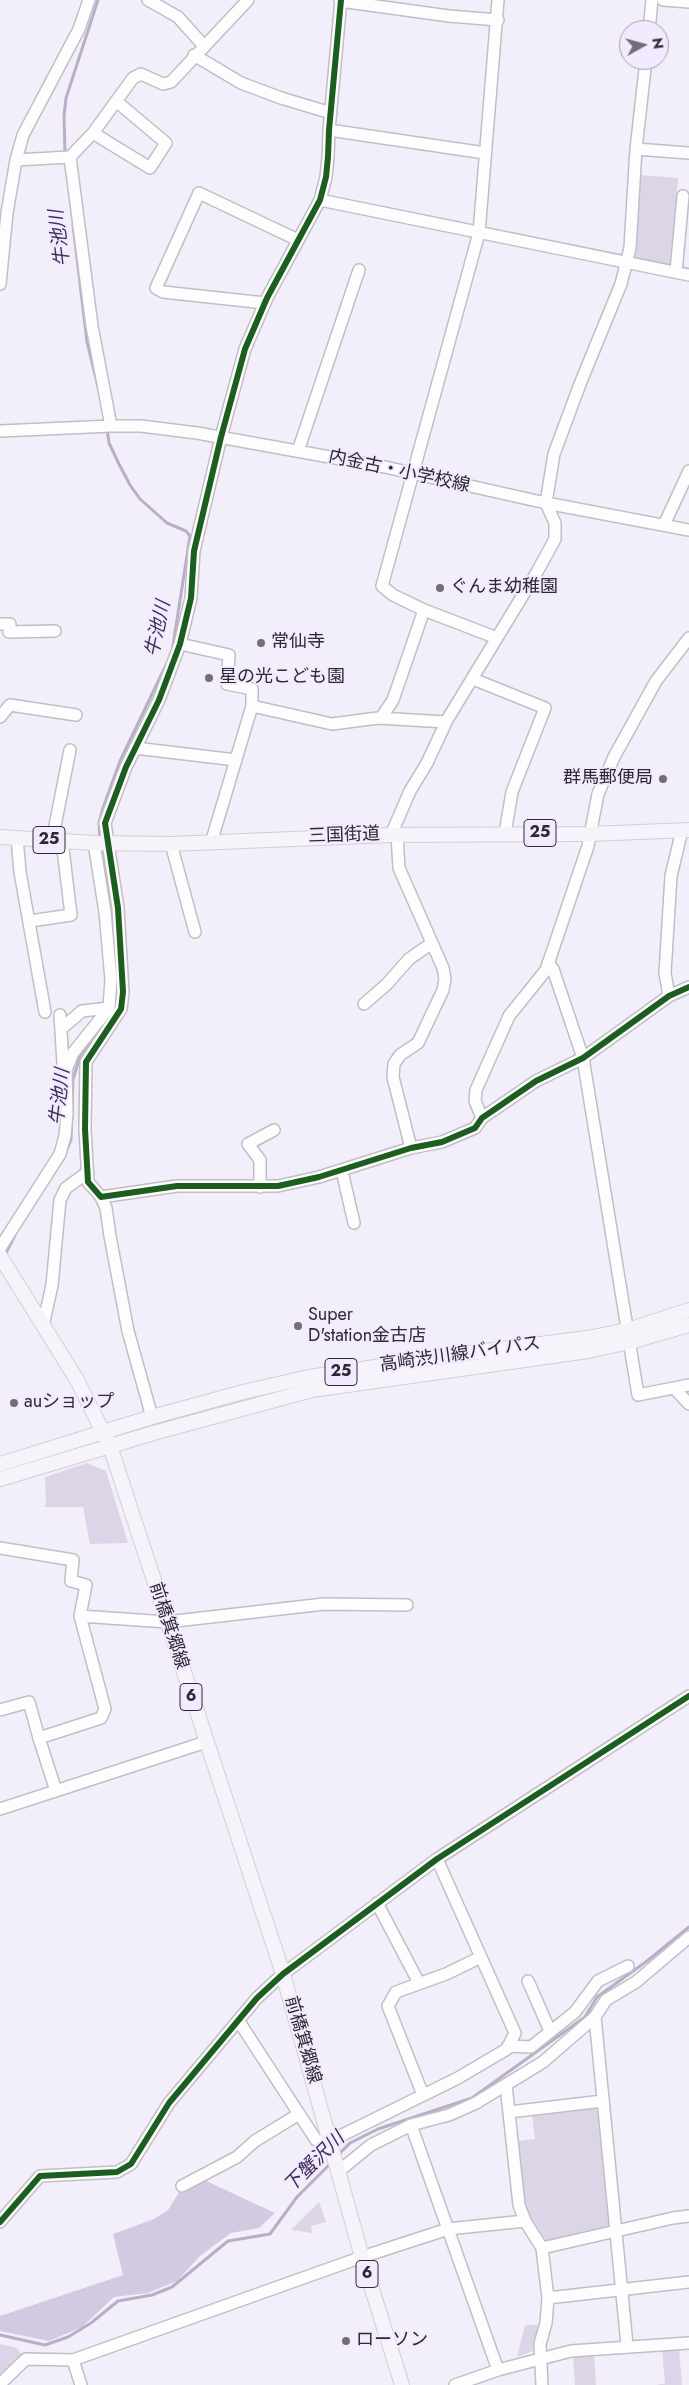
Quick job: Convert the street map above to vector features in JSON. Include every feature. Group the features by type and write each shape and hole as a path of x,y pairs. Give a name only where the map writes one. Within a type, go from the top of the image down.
{"main road":[{"name":"三国街道","path":"0,837 101,843 171,844 276,838 505,832 590,834 686,830"},
{"name":"前橋箕郷線","path":"3,1261 77,1380 110,1446 283,1974 331,2144"},
{"name":"高崎渋川線バイパス","path":"0,1479 246,1407 312,1390 588,1351 629,1336 689,1310"},
{"name":"高崎渋川線バイパス","path":"0,1464 152,1417 242,1392 309,1377 587,1338 629,1336 689,1324"},
{"name":"6","path":"331,2144 362,2257 402,2385"}],"street":[{"path":"0,284 7,213 16,160 29,119 79,28 89,0"},
{"path":"148,0 178,17 204,46"},
{"path":"16,160 65,157 93,133 133,78 141,74 163,84 171,82 179,75 194,55 248,0"},
{"path":"66,1070 73,1053 109,1008 111,980 101,843 105,823 135,748 159,700 180,644 190,598 194,551 221,437 245,349 265,303 320,200 326,177 340,0 414,5 449,16 498,20"},
{"path":"497,638 424,610 393,595 382,586 480,233 485,153 498,20 498,0"},
{"path":"650,20 652,0"},
{"path":"663,0 689,2"},
{"path":"194,55 241,83 280,98 331,113"},
{"path":"411,1148 393,1077 394,1064 400,1055 418,1043 443,990 443,968 399,868 394,835 410,790 428,763 446,722 555,538 555,523 546,504 554,454 580,384 609,316 627,264 630,248 636,149 645,70"},
{"path":"93,133 150,168 166,143 116,102"},
{"path":"329,130 485,153"},
{"path":"636,149 689,152"},
{"path":"65,157 106,426"},
{"path":"265,303 164,292 156,288 199,193 298,240"},
{"path":"676,272 683,196"},
{"path":"320,200 627,264 689,275"},
{"path":"298,451 359,270"},
{"name":"内金古・小学校線","path":"0,431 141,426 221,437 413,473 546,504 689,530"},
{"path":"664,525 689,471"},
{"path":"381,718 393,700 424,610"},
{"path":"0,624 10,624 8,632 55,631"},
{"path":"482,1118 476,1101 476,1090 508,1016 546,970 588,846 598,794 614,757 656,681 689,638"},
{"path":"180,644 229,655 227,684 252,689 252,706 211,843"},
{"path":"473,679 545,708 512,792 505,832"},
{"path":"0,717 10,705 76,715"},
{"path":"252,706 332,724 381,718 446,722"},
{"path":"135,748 236,760"},
{"path":"30,921 71,915 57,841 70,750"},
{"path":"669,996 665,973 671,876 686,830"},
{"path":"17,838 20,872 45,1012"},
{"path":"101,843 118,908 123,992 118,1014 86,1062 88,1182 101,1197 106,1208 128,1331 152,1417"},
{"path":"171,844 195,932"},
{"path":"364,1004 387,984 410,959 432,943"},
{"path":"548,963 553,969 583,1058 638,1395 689,1385"},
{"path":"101,1197 177,1186 260,1187 296,1183 411,1148 442,1142 475,1128 482,1118 536,1081 583,1058 669,996 689,987"},
{"path":"61,1029 82,1011 109,1008"},
{"path":"0,1248 17,1218 60,1154 65,1136 67,1089 66,1070 63,1064 60,1015"},
{"path":"67,1089 85,1089"},
{"path":"260,1187 260,1160 248,1144 274,1130"},
{"path":"342,1170 354,1223"},
{"path":"43,1326 52,1285 60,1200 66,1188 88,1172"},
{"path":"675,1389 689,1404"},
{"path":"0,1548 73,1560 71,1580 86,1585 80,1616 105,1709 101,1718 39,1738"},
{"path":"80,1616 167,1622 324,1604 407,1605"},
{"path":"0,2222 40,2176 81,2172 108,2174 117,2172 131,2164 169,2104 257,1998 283,1974 438,1859 689,1696"},
{"path":"0,1710 28,1702 56,1791"},
{"path":"0,1809 206,1742"},
{"path":"238,2020 316,2140 324,2144 331,2144 458,2078 508,2046 515,2033 438,1859"},
{"path":"378,1903 419,1983"},
{"path":"338,2167 371,2145 410,2125 449,2115 476,2103 543,2062 595,2017 606,2000 636,1982 689,1937"},
{"path":"423,2095 388,2006 396,1992 446,1974 482,1957"},
{"path":"508,2046 531,2046 574,2012 598,1981 628,1966"},
{"path":"528,1981 550,2031"},
{"path":"595,2017 626,2345"},
{"path":"506,2085 519,2205 525,2222 542,2248 548,2298 546,2323 540,2344 542,2385"},
{"path":"508,2112 603,2102"},
{"path":"182,2186 237,2157 255,2142 299,2114"},
{"path":"410,2125 498,2370"},
{"path":"542,2248 689,2216"},
{"path":"0,2384 26,2359 72,2360 362,2257 448,2229 525,2222"},
{"path":"548,2298 689,2282"},
{"path":"455,2385 498,2370 571,2351 626,2345 689,2342"},
{"path":"72,2360 81,2385"}],"shaded area":[{"path":"641,175 678,178 670,268 633,259"},
{"path":"87,1463 106,1471 128,1543 90,1544 83,1507 44,1507 46,1502 45,1477"},
{"path":"593,2108 598,2111 609,2224 606,2229 546,2241 526,2209 518,2141 535,2139 532,2115"},
{"path":"202,2179 275,2213 259,2228 231,2233 200,2256 177,2281 148,2293 114,2297 82,2327 49,2341 0,2331 0,2316 123,2275 113,2234 154,2219 168,2210 181,2189"},
{"path":"319,2202 326,2222 311,2226 312,2233 291,2230"},
{"path":"525,2325 540,2325 533,2351 517,2357"},
{"path":"0,2344 17,2348 23,2356 0,2379"},
{"path":"662,2348 679,2348 682,2385 656,2385 665,2383"},
{"path":"594,2353 596,2385 575,2385 573,2355"}],"waterway":[{"name":"牛池川","path":"65,154 64,116 66,98 98,0"},
{"name":"牛池川","path":"73,225 87,342 99,391"},
{"name":"牛池川","path":"107,429 109,443 130,485 140,499 167,523 186,531 190,536 172,652"},
{"name":"牛池川","path":"100,839 99,823 120,761 166,665"},
{"name":"牛池川","path":"101,848 112,915 117,979 115,1005"},
{"name":"牛池川","path":"66,1152 71,1140 73,1079 81,1054 94,1040"},
{"name":"牛池川","path":"5,1255 16,1233"},
{"name":"下蟹沢川","path":"337,2156 350,2143 378,2129 472,2098 585,2017 597,1997 647,1961 689,1927"},
{"name":"下蟹沢川","path":"0,2335 45,2345 68,2337 91,2323 118,2301 152,2295 172,2287 228,2241 270,2234 297,2197 331,2163"}],"cycle path":[{"path":"341,0 326,177 320,200 267,298 245,349 221,437 194,551 191,598 180,644 159,700 126,767 105,823 118,908 123,992 121,1009 86,1062 85,1129 88,1182 101,1197 177,1186 278,1186 319,1177 411,1148 442,1142 475,1128 482,1118 536,1081 583,1058 669,996 689,987"},
{"path":"0,2222 40,2176 117,2172 131,2164 169,2103 257,1998 283,1974 437,1859 689,1696"}],"place":[{"name":"ぐんま幼稚園","path":"440,588"},
{"name":"常仙寺","path":"261,643"},
{"name":"星の光こども園","path":"209,678"},
{"name":"群馬郵便局","path":"663,779"},
{"name":"Super D'station金古店","path":"298,1326"},
{"name":"auショップ","path":"14,1403"},
{"name":"ローソン","path":"346,2341"}]}
